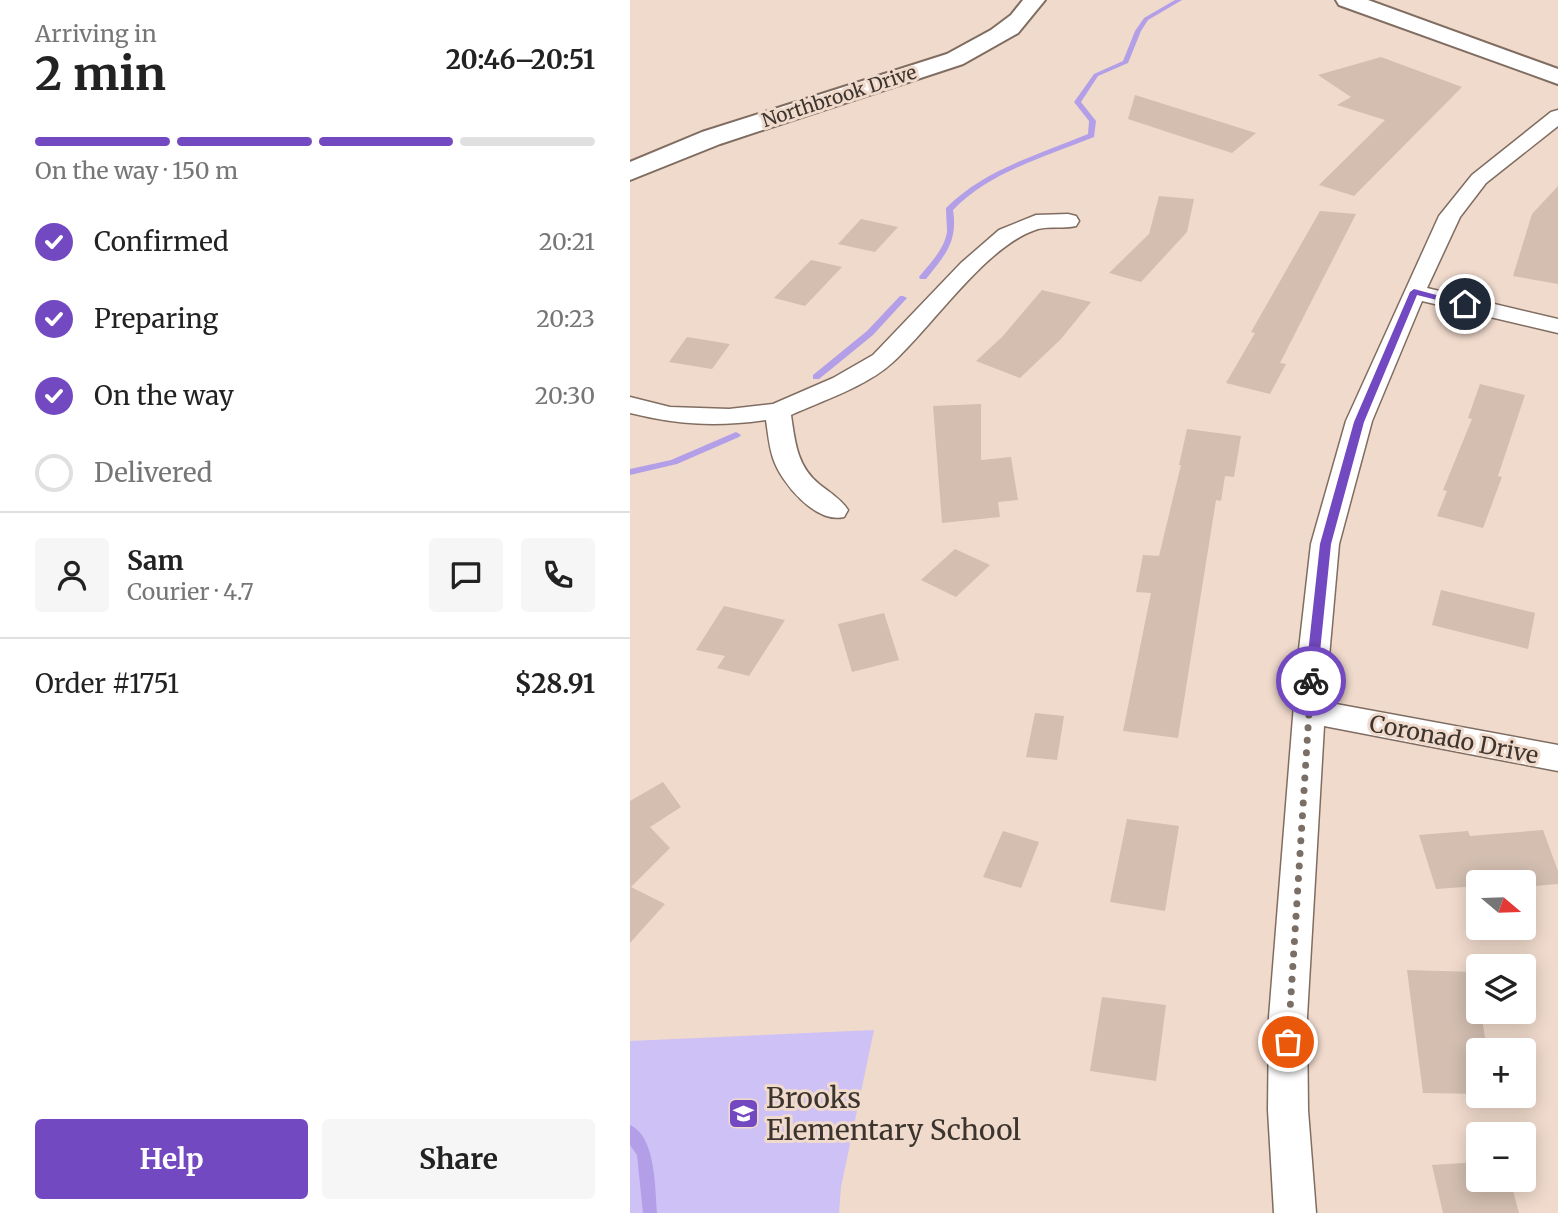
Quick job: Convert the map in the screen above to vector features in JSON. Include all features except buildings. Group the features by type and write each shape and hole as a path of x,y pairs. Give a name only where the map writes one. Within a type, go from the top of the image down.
{"street":[{"name":"Northbrook Drive","path":"630,172 711,138 955,59 999,36 1021,17 1034,0"},
{"path":"1347,0 1558,77"},
{"path":"1295,1213 1287,1102 1288,1017 1309,711 1325,544 1359,422 1414,292 1450,216 1479,180 1558,116"},
{"path":"630,405 670,415 729,417 778,411 842,383 882,360 970,268 1007,235 1036,222 1068,221"},
{"path":"1414,292 1558,326"},
{"path":"778,411 784,457 797,481 834,510"},
{"name":"Coronado Drive","path":"1309,711 1558,758"}],"shaded area":[{"name":"Brooks Elementary School","path":"874,1030 841,1187 839,1213 630,1213 630,1041"}],"waterway":[{"path":"923,277 946,247 951,231 949,210 962,197 996,175 1091,135 1093,121 1077,102 1096,75 1126,62 1138,31 1146,19 1179,0"},
{"path":"816,377 870,333 903,298"},
{"path":"630,472 674,462 736,435"},
{"path":"630,1132 644,1153 650,1213"}],"way so far":[{"path":"1288,1042 1311,681"}],"place":[{"name":"Brooks Elementary School","path":"743,1114"}],"route":[{"path":"1311,681 1325,544 1349,449 1359,422 1414,292 1465,304"}]}
